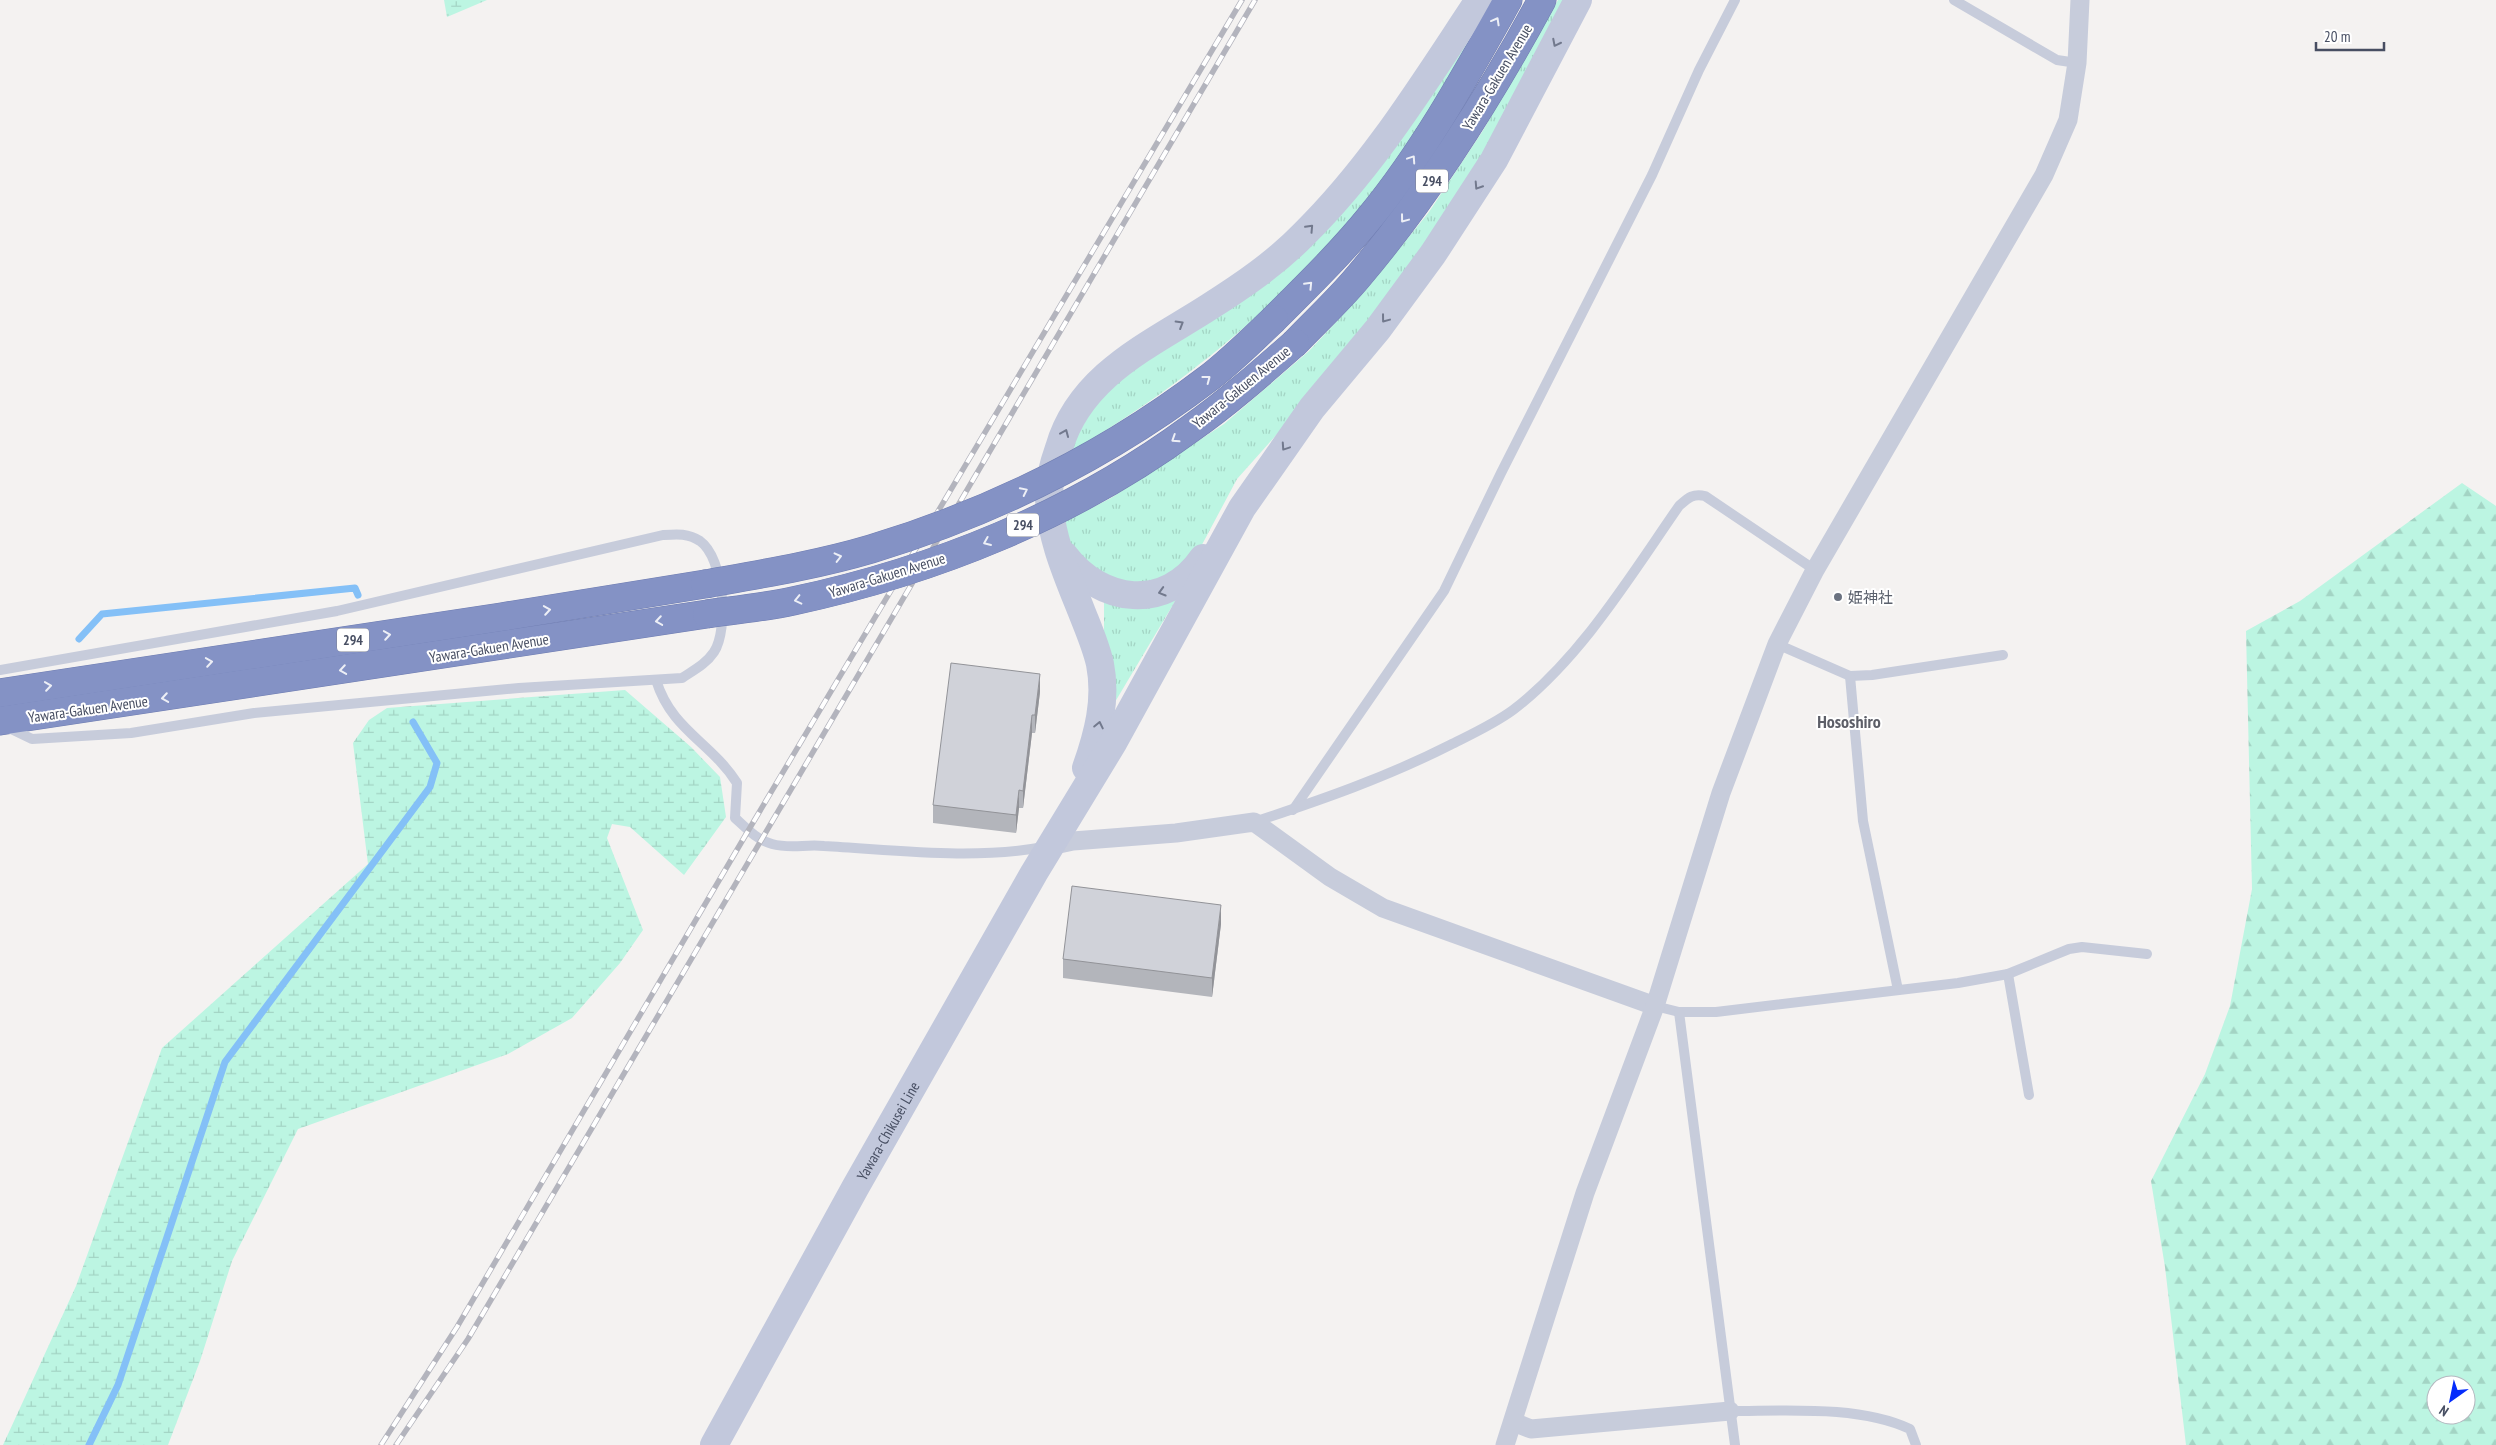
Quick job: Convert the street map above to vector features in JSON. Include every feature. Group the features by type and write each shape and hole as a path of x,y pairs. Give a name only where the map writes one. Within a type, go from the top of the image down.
{"highway":[{"name":"Yawara-Gakuen Avenue","path":"0,693 511,616 804,566 870,549 967,516 1020,493 1081,462 1165,409 1210,377 1274,319 1337,256 1398,179 1452,100 1508,0"},
{"name":"Yawara-Gakuen Avenue","path":"0,723 791,602 908,572 1005,534 1085,494 1150,456 1231,398 1295,343 1357,278 1440,171 1471,123 1542,0"}],"main road":[{"path":"1065,820 1095,741 1102,708 1102,680 1096,649 1054,534 1050,487 1059,447 1069,422 1086,394 1124,361 1150,342 1208,308 1271,264 1303,235 1372,158 1478,0"},
{"path":"1065,820 1113,743 1242,508 1312,408 1378,329 1433,254 1494,160 1578,0"},
{"path":"1059,549 1072,566 1092,583 1104,589 1126,594 1158,594 1184,581 1196,568 1218,535 1242,508"},
{"name":"Yawara-Chikusei Line","path":"714,1445 855,1188 1065,820"}],"street":[{"path":"1505,1445 1585,1193 1655,1006 1721,793 1777,644 1815,570 2044,175 2068,120 2077,63 2080,0"},
{"path":"1050,846 1073,841 1176,833 1254,822 1330,877 1383,908 1655,1006"},
{"path":"1513,1422 1531,1429 1730,1411"}],"lane":[{"path":"1293,810 1444,591 1501,473 1652,175 1699,70 1735,0"},
{"path":"1954,0 2057,60 2077,63"},
{"path":"1254,822 1372,781 1421,760 1487,727 1513,710 1538,688 1585,636 1679,506 1688,497 1697,494 1705,496 1815,570"},
{"path":"0,670 336,611 663,535 685,534 700,542 711,553 716,562 722,598 721,634 715,650 705,664 682,678 519,688 254,713 131,733 32,739 0,723"},
{"path":"1777,644 1850,676 1872,675 2003,655"},
{"path":"1850,676 1863,821 1898,990"},
{"path":"656,680 662,700 677,721 718,758 737,783 735,818 748,831 771,844 795,848 820,845 926,852 999,852 1050,846"},
{"path":"1655,1006 1679,1012 1716,1012 1898,990 2008,974 2069,949 2082,947 2147,954"},
{"path":"2008,974 2029,1096"},
{"path":"1679,1012 1735,1445"},
{"path":"1730,1411 1844,1413 1905,1426 1910,1429 1916,1445"}],"green space":[{"path":"444,0 487,0 447,17"},
{"path":"1495,0 1418,130 1375,192 1322,256 1228,342 1177,382 1067,454 1103,390 1247,290"},
{"path":"1558,0 1568,0 1518,101 1398,288 1328,377 1237,479 1197,554 1183,571 1143,586 1102,580 1065,537 1064,522 1111,498 1224,424 1309,351 1365,291 1429,212 1482,132"},
{"path":"2462,483 2496,506 2496,1445 2186,1445 2165,1267 2151,1181 2205,1074 2230,1006 2252,889 2246,631 2300,601"},
{"path":"1180,593 1115,702 1104,641 1104,600"},
{"path":"625,690 691,747 720,777 726,817 684,875 630,827 612,824 607,838 643,930 620,963 572,1018 508,1054 298,1129 232,1261 200,1361 168,1445 3,1445 76,1286 162,1048 368,864 353,743 369,720 387,708"}],"building":[{"path":"951,663 1040,674 1035,715 1032,715 1023,791 1019,790 1016,815 933,805"},
{"path":"1072,886 1221,905 1212,978 1063,959"}],"waterway":[{"path":"79,639 102,614 355,588 358,595"},
{"path":"89,1445 118,1385 225,1062 430,787 437,763 413,722"}],"railway":[{"path":"381,1445 457,1327 748,831 1242,0"},
{"path":"396,1445 468,1339 1255,0"}],"place":[{"name":"姫神社","path":"1838,597"}],"district":[{"name":"Hososhiro","path":"1849,721"}]}
